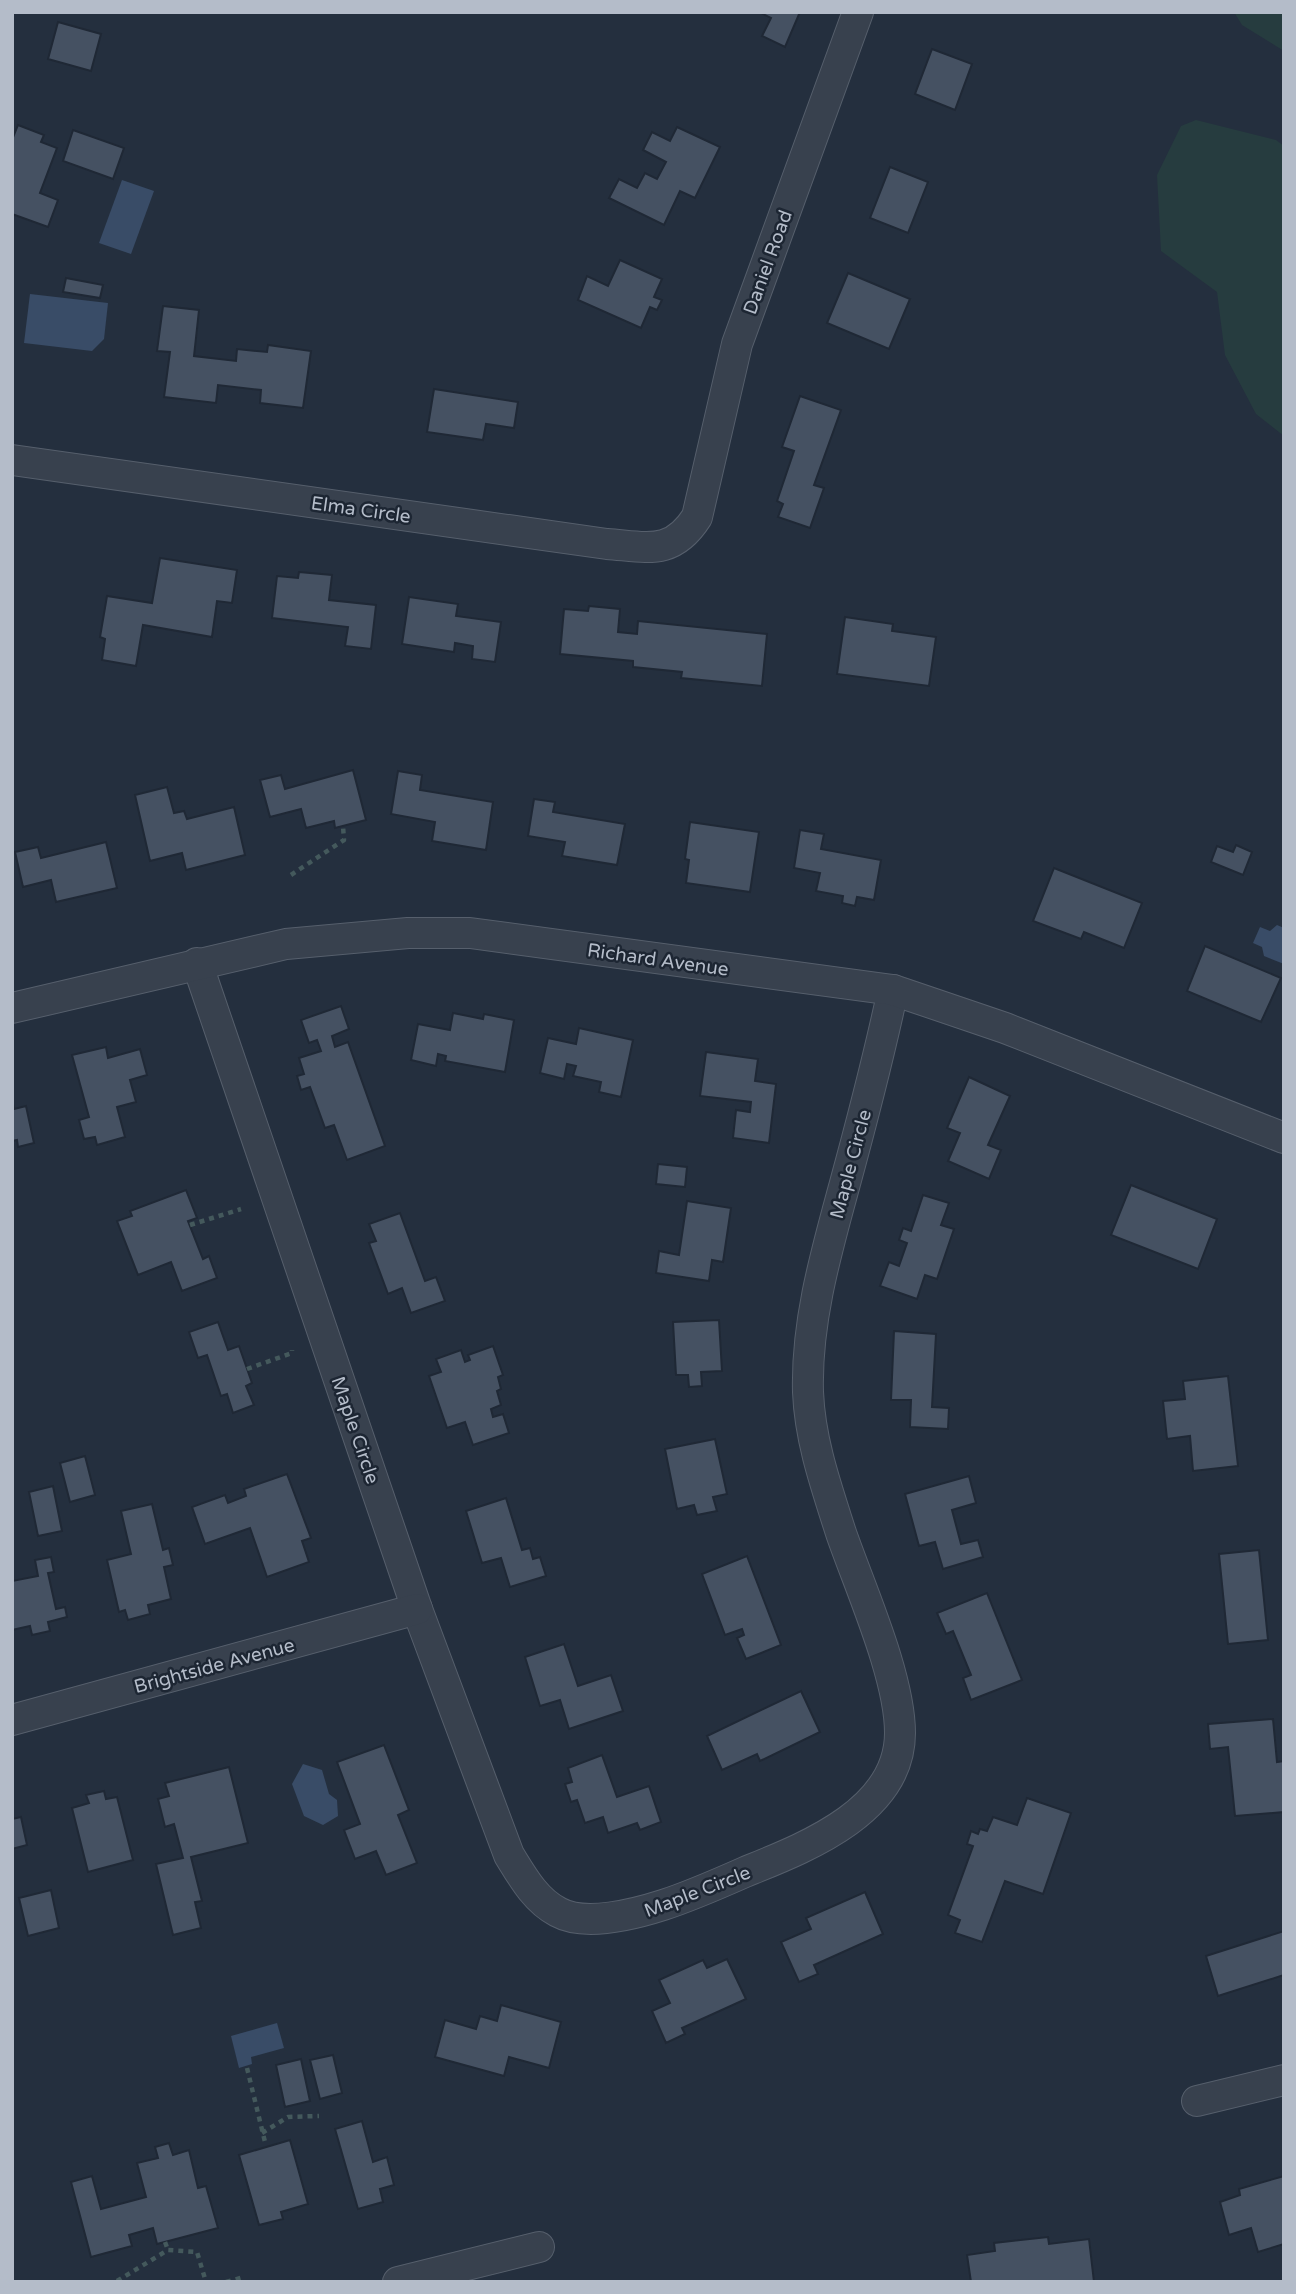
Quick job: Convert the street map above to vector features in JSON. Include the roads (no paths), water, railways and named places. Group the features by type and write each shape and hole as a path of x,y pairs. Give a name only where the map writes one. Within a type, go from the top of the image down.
{"street":[{"name":"Daniel Road","path":"697,517 737,344 858,12"},
{"name":"Elma Circle","path":"12,460 607,544 661,548 685,536 697,517"},
{"name":"Richard Avenue","path":"12,1008 286,944 408,933 470,933 893,990 1005,1028 1284,1138"},
{"name":"Maple Circle","path":"197,963 417,1609 509,1855 530,1888 559,1913 594,1919 636,1914 679,1900 810,1845 854,1817 872,1799 892,1768 900,1734 893,1683 816,1459 808,1392 810,1342 823,1263 882,1045 893,990"},
{"name":"Brightside Avenue","path":"12,1720 417,1609"},
{"path":"1196,2101 1284,2080"},
{"path":"398,2282 539,2247"}],"water":[{"path":"122,180 154,191 131,254 99,243"},
{"path":"30,294 108,303 104,339 92,351 24,343"},
{"path":"1277,925 1284,928 1284,964 1264,956 1262,947 1253,943 1260,927 1270,931"},
{"path":"303,1764 322,1770 329,1794 337,1800 338,1816 323,1825 304,1816 292,1784"},
{"path":"277,2023 284,2048 251,2057 252,2064 239,2068 231,2036"}]}
